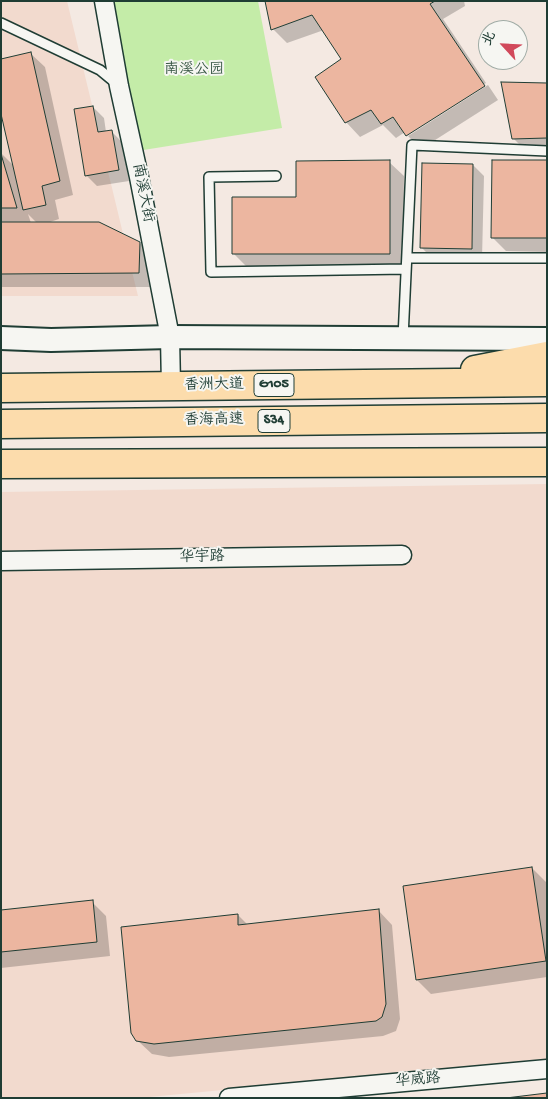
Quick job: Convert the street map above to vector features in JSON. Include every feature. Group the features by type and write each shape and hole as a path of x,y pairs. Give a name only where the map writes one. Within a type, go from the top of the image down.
{"highway":[{"path":"406,383 547,356"},
{"name":"香洲大道","path":"1,388 547,382"},
{"name":"香海高速","path":"1,424 547,418"},
{"path":"1,432 547,428"},
{"path":"1,464 547,462"}],"street":[{"name":"南溪大街","path":"104,1 119,86 170,338 171,386"},
{"path":"1,338 52,340 170,338 547,339"},
{"name":"华宇路","path":"1,561 402,555"},
{"name":"华威路","path":"229,1098 547,1069"}],"lane":[{"path":"1,23 100,70 119,86"},
{"path":"403,340 412,145 547,151"},
{"path":"276,176 209,177 211,272 406,269"},
{"path":"407,258 547,258"}],"shaded area":[{"path":"1,1 67,1 138,296 1,296"},
{"path":"547,484 547,1059 139,1098 1,1098 1,492"}],"green space":[{"name":"南溪公园","path":"110,1 258,1 282,128 137,151"}],"building":[{"path":"265,1 435,1 430,4 485,86 406,136 393,117 381,124 371,110 345,123 315,77 341,59 312,15 271,30"},
{"path":"31,52 60,181 42,186 46,205 23,210 1,114 1,59"},
{"path":"501,82 547,83 547,138 512,139"},
{"path":"93,106 98,132 112,130 119,170 85,176 74,109"},
{"path":"1,154 17,208 1,208"},
{"path":"390,160 390,254 232,254 232,197 296,197 296,161"},
{"path":"492,160 547,160 547,238 491,238"},
{"path":"422,163 473,164 472,249 420,248"},
{"path":"1,222 99,222 140,242 139,273 1,274"},
{"path":"532,867 546,961 416,980 403,886"},
{"path":"93,900 97,942 1,952 1,910"},
{"path":"379,909 386,1004 382,1017 376,1021 154,1044 136,1041 131,1033 121,927 238,914 238,925"},
{"path":"547,1093 547,1098 506,1098"}]}
